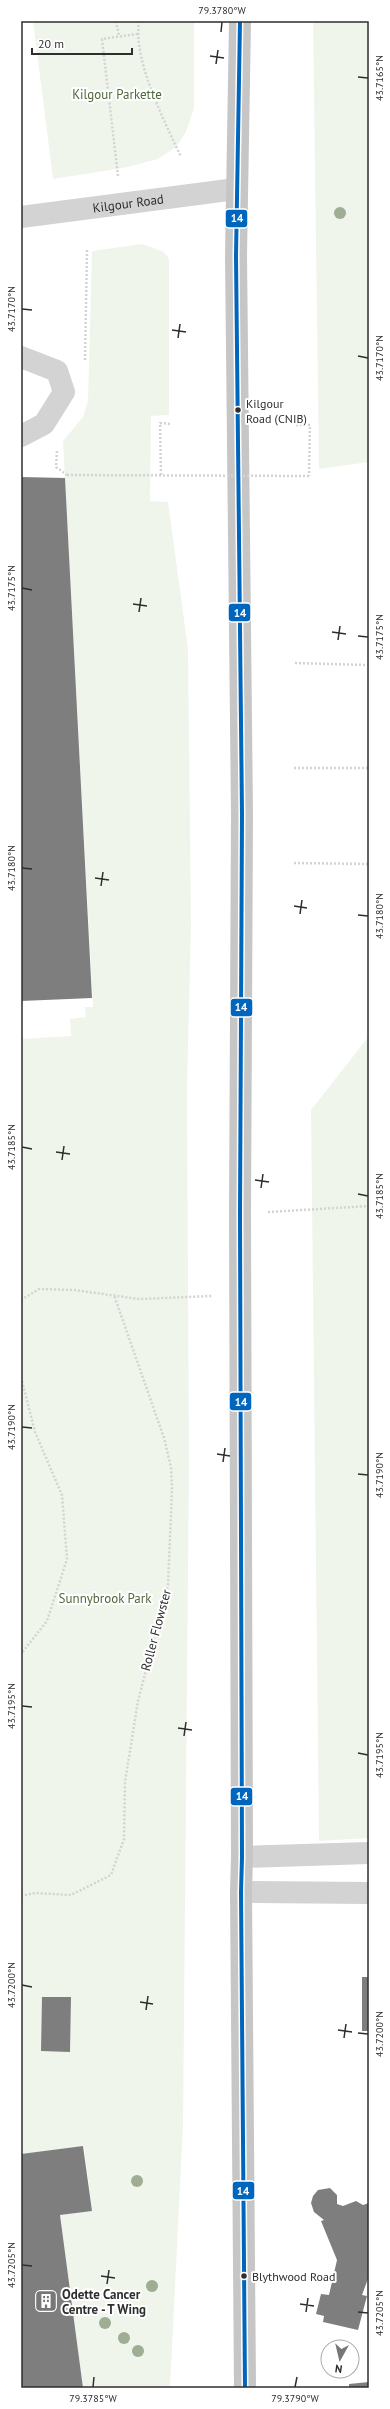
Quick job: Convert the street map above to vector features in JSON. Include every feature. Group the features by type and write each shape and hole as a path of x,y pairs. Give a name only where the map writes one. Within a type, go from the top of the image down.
{"main road":[{"path":"240,21 236,189 242,815 240,1214 241,1892 245,2388"}],"street":[{"name":"Kilgour Road","path":"21,217 236,189"},
{"path":"21,357 57,371 64,392 44,424 21,436"},
{"path":"242,1856 369,1854"},
{"path":"241,1892 369,1893"}],"path":[{"path":"116,21 119,36"},
{"path":"139,21 137,34 151,92 181,157"},
{"path":"118,176 102,38 137,34"},
{"path":"161,475 160,423 171,424"},
{"path":"67,475 309,476 310,425 296,425"},
{"path":"295,663 366,665"},
{"path":"294,768 369,768"},
{"path":"294,864 369,864"},
{"path":"240,1214 369,1206"},
{"path":"21,1300 39,1289 74,1290 139,1299 197,1296 241,1298"},
{"name":"Roller Flowster","path":"21,1896 35,1893 71,1895 111,1875 124,1839 125,1782 138,1701 168,1585 171,1467 154,1405 114,1295"},
{"path":"21,1377 35,1432 62,1495 67,1559 47,1621 21,1654"}],"green space":[{"name":"Kilgour Parkette","path":"33,21 194,21 194,108 186,132 176,147 158,159 123,168 53,179"},
{"path":"313,21 369,21 369,462 319,469"},
{"name":"Sunnybrook Park","path":"142,244 164,252 169,259 169,415 151,416 150,501 168,502 188,649 191,923 187,1088 189,1465 183,2126 170,2388 83,2388 60,2215 92,2211 84,2146 21,2154 21,1039 71,1036 70,1019 86,1017 85,1007 93,1007 63,441 83,417 88,401 92,251"},
{"path":"369,1036 369,1838 319,1841 311,1110"}],"building":[{"path":"21,477 65,478 92,998 21,1001"},
{"path":"362,1977 369,1977 369,2031 362,2031"},
{"path":"42,1997 71,1997 70,2052 41,2051"},
{"name":"Odette Cancer Centre - T Wing","path":"83,2146 92,2211 60,2215 83,2388 21,2388 21,2154"},
{"path":"330,2188 337,2195 337,2204 343,2206 356,2201 363,2205 369,2203 369,2276 362,2295 367,2296 358,2330 323,2322 324,2316 316,2314 321,2294 329,2295 337,2260 321,2221 324,2220 314,2212 311,2203 313,2196 318,2190"},
{"path":"369,2382 369,2388 349,2388 349,2384"}],"transit line":[{"name":"14","path":"240,21 236,256 242,815 240,1214 241,1892 245,2388"}],"place":[{"name":"Kilgour Road (CNIB)","path":"238,410"},
{"name":"Blythwood Road","path":"244,2276"},
{"name":"Odette Cancer Centre - T Wing","path":"46,2301"}]}
